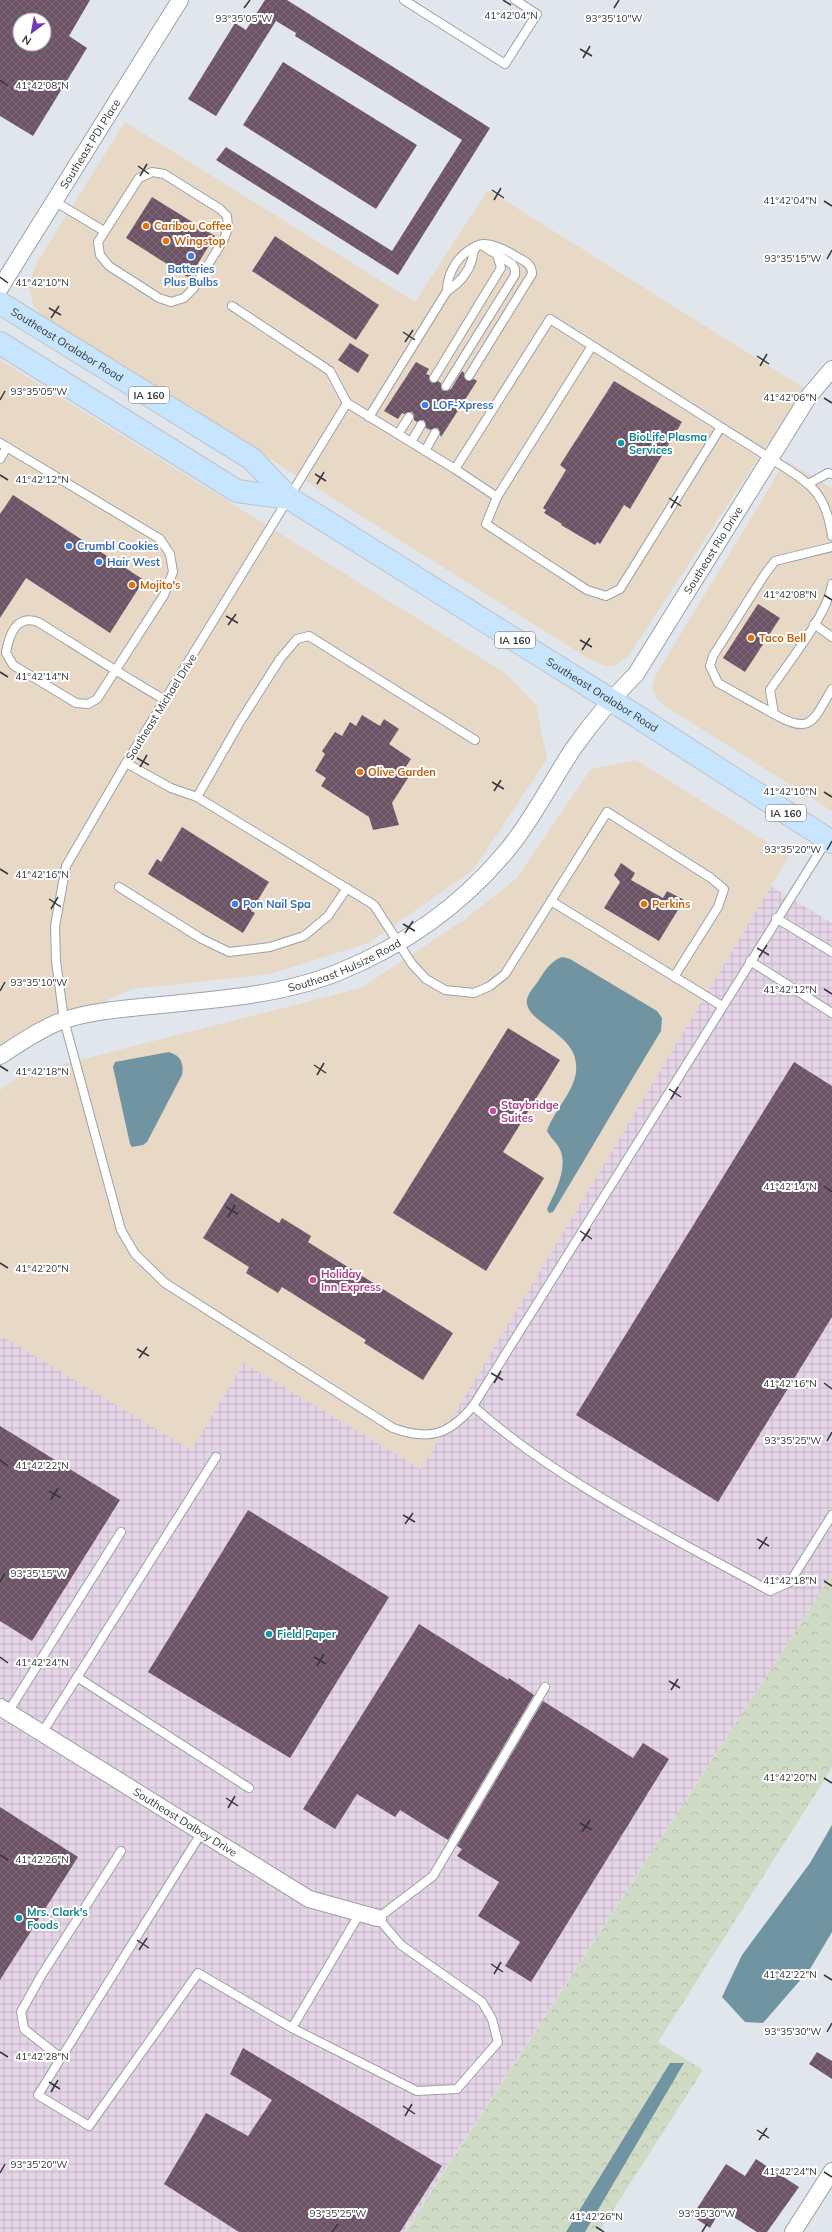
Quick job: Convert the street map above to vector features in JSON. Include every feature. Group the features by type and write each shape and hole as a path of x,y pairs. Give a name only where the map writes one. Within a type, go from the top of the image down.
{"main road":[{"name":"Southeast Oralabor Road","path":"0,303 252,459 289,498 610,700 830,841"},
{"name":"Southeast Oralabor Road","path":"0,343 237,491 289,498"}],"street":[{"name":"Southeast PDI Place","path":"0,288 180,0"},
{"name":"Southeast Rio Drive","path":"610,700 636,674 809,396 832,369"},
{"name":"Southeast Hulsize Road","path":"0,1056 64,1020 108,1011 210,1000 279,990 312,982 339,972 399,944 448,909 504,854 533,815 575,747 610,700"},
{"name":"Southeast Dalbey Drive","path":"4,1709 309,1899 378,1918"},
{"path":"793,2232 832,2171"}],"lane":[{"path":"404,0 505,64 536,14 515,0"},
{"path":"152,172 164,174 220,208 227,216 228,228 224,239 193,289 184,298 171,302 159,298 109,266 100,255 98,242 104,231 139,178 152,172"},
{"path":"54,201 104,231"},
{"path":"446,386 515,275 515,269 512,264 479,245"},
{"path":"369,417 447,291 458,284 472,261 473,252 479,245"},
{"path":"447,291 447,280 462,254 479,245 498,246 528,263 532,268 532,274 469,376"},
{"path":"434,378 501,268 497,254"},
{"path":"232,306 330,371 347,403 455,469 497,497"},
{"path":"455,469 550,319 770,458 808,484 819,494 829,516 832,536"},
{"path":"592,346 497,497 486,524 587,590 606,596 620,590 721,427"},
{"name":"Southeast Michael Drive","path":"347,403 126,763 66,866 55,926 56,961 64,1020 121,1230 136,1254 150,1270 194,1303 393,1428 421,1436 436,1434 451,1428 472,1406 776,918 830,841"},
{"path":"398,434 409,417"},
{"path":"410,442 421,425"},
{"path":"425,451 435,434"},
{"path":"0,459 4,445 160,539 170,554 173,572 164,595 116,670 97,699 88,704 76,703 12,665 6,653 8,640 19,622 29,619 38,622 116,670 165,700"},
{"path":"808,484 828,473 832,474"},
{"path":"832,547 775,561 765,574 713,656 710,666 718,683 790,723 804,726 814,720 832,689"},
{"path":"774,714 770,690 814,624 831,594 832,584"},
{"path":"814,624 832,637"},
{"path":"197,797 240,722 280,659 297,639 309,636 476,740"},
{"path":"126,763 172,788 197,797 374,905 412,964 426,979 445,990 474,992 490,986 505,974 607,812 711,878 724,889 718,907 674,977"},
{"path":"119,887 202,939 229,952 270,947 304,936 328,916 347,888"},
{"path":"551,901 722,1006"},
{"path":"776,918 832,952"},
{"path":"750,961 832,1013"},
{"path":"472,1406 492,1423 585,1488 770,1591 790,1582 832,1514"},
{"path":"42,1733 216,1457"},
{"path":"4,1709 121,1532"},
{"path":"77,1677 249,1788"},
{"path":"202,1832 38,2095 89,2126 198,1973 292,2028 417,2091 457,2089 498,2042 492,2019 482,2002 401,1945 378,1918 433,1876 545,1687"},
{"path":"61,2058 24,2029 21,2012 41,1976 121,1851"},
{"path":"292,2028 360,1913"}],"shaded area":[{"path":"125,122 415,302 488,190 804,388 630,654 615,666 605,666 591,660 47,319 34,307 28,284 38,261"},
{"path":"0,360 505,673 536,705 547,759 473,870 369,943 270,974 132,989 0,1049"},
{"path":"786,460 832,489 832,811 665,706 657,699 652,687 656,675"},
{"path":"636,760 789,856 421,1469 244,1363 191,1451 0,1335 0,1090 21,1075 361,988 464,920 516,879 591,769"},
{"path":"771,886 832,923 832,1575 404,2232 0,2232 0,1335 191,1450 244,1363 421,1469"}],"green space":[{"path":"832,1575 832,1768 658,2042 703,2070 599,2232 405,2232"}],"water":[{"path":"562,957 570,959 657,1011 662,1018 661,1031 553,1212 549,1213 547,1209 559,1181 562,1159 560,1149 547,1131 550,1123 574,1082 576,1064 568,1045 530,1011 527,1004 527,998 551,963"},
{"path":"169,1052 181,1060 182,1075 147,1142 143,1145 132,1147 130,1144 113,1067 115,1062"},
{"path":"832,1825 832,1932 810,1969 763,2023 745,2022 722,1997 742,1955 810,1863"},
{"path":"670,2063 684,2063 585,2232 566,2232"}],"building":[{"path":"0,0 90,0 69,36 87,48 33,136 0,116"},
{"path":"265,0 287,0 490,128 398,275 216,160 226,147 392,251 462,140 295,36 296,33 276,21 216,116 188,99 235,23 246,30"},
{"path":"283,62 417,145 376,209 243,125"},
{"path":"152,197 215,236 189,278 126,238"},
{"path":"275,236 379,305 356,340 252,271"},
{"path":"350,343 369,355 358,373 338,360"},
{"name":"LOF-Xpress","path":"416,362 429,369 426,374 429,375 431,382 434,383 438,381 441,383 441,388 443,391 451,389 462,371 466,380 469,381 474,379 477,381 441,437 438,428 430,430 426,428 424,420 417,422 414,420 414,415 412,412 402,413 398,419 384,411"},
{"name":"BioLife Plasma Services","path":"614,381 682,422 630,509 624,505 600,544 597,542 595,545 544,513 546,510 543,508 566,470 560,465"},
{"path":"13,495 144,580 110,633 26,578 0,618 0,514"},
{"name":"Taco Bell","path":"758,604 780,618 745,672 723,658"},
{"name":"Olive Garden","path":"362,715 380,726 384,719 399,729 389,744 411,759 401,774 408,778 392,803 399,825 373,830 369,817 321,786 326,778 315,771 325,754 322,751 335,732 342,736 350,722 356,726"},
{"path":"182,827 269,882 251,911 255,913 243,933 148,874 157,859 161,862"},
{"name":"Perkins","path":"621,863 635,873 631,880 663,898 667,891 684,900 659,941 604,908 620,882 614,875"},
{"name":"Staybridge Suites","path":"508,1028 560,1060 503,1152 544,1178 486,1271 393,1213"},
{"path":"794,1062 832,1086 832,1317 718,1502 576,1415"},
{"name":"Holiday Inn Express","path":"231,1193 279,1223 282,1218 311,1236 308,1242 453,1333 423,1380 364,1343 366,1340 282,1287 278,1293 246,1273 249,1267 203,1238"},
{"path":"0,1426 120,1500 32,1641 0,1621"},
{"name":"Field Paper","path":"248,1510 389,1597 290,1758 148,1672"},
{"path":"419,1624 508,1680 509,1678 534,1695 448,1840 400,1810 395,1817 357,1794 335,1829 303,1809"},
{"path":"543,1701 633,1758 643,1743 669,1759 531,1982 505,1966 520,1942 478,1916 499,1882 457,1856 462,1849 457,1846"},
{"name":"Mrs. Clark's Foods","path":"0,1807 78,1857 0,1980"},
{"path":"243,2048 442,2166 400,2232 239,2232 164,2184 206,2113 248,2136 272,2100 230,2074"},
{"path":"817,2052 832,2061 832,2079 809,2064"},
{"path":"756,2159 799,2187 767,2232 757,2232 721,2209 710,2228 692,2216 726,2164 745,2176"}],"place":[{"name":"Caribou Coffee","path":"146,226"},
{"name":"Wingstop","path":"166,241"},
{"name":"Batteries Plus Bulbs","path":"191,256"},
{"name":"LOF-Xpress","path":"425,405"},
{"name":"BioLife Plasma Services","path":"621,443"},
{"name":"Crumbl Cookies","path":"69,546"},
{"name":"Hair West","path":"99,562"},
{"name":"Mojito's","path":"132,585"},
{"name":"Taco Bell","path":"751,638"},
{"name":"Olive Garden","path":"360,772"},
{"name":"Pon Nail Spa","path":"235,904"},
{"name":"Perkins","path":"644,904"},
{"name":"Staybridge Suites","path":"493,1111"},
{"name":"Holiday Inn Express","path":"313,1280"},
{"name":"Field Paper","path":"269,1634"},
{"name":"Mrs. Clark's Foods","path":"19,1918"}]}
